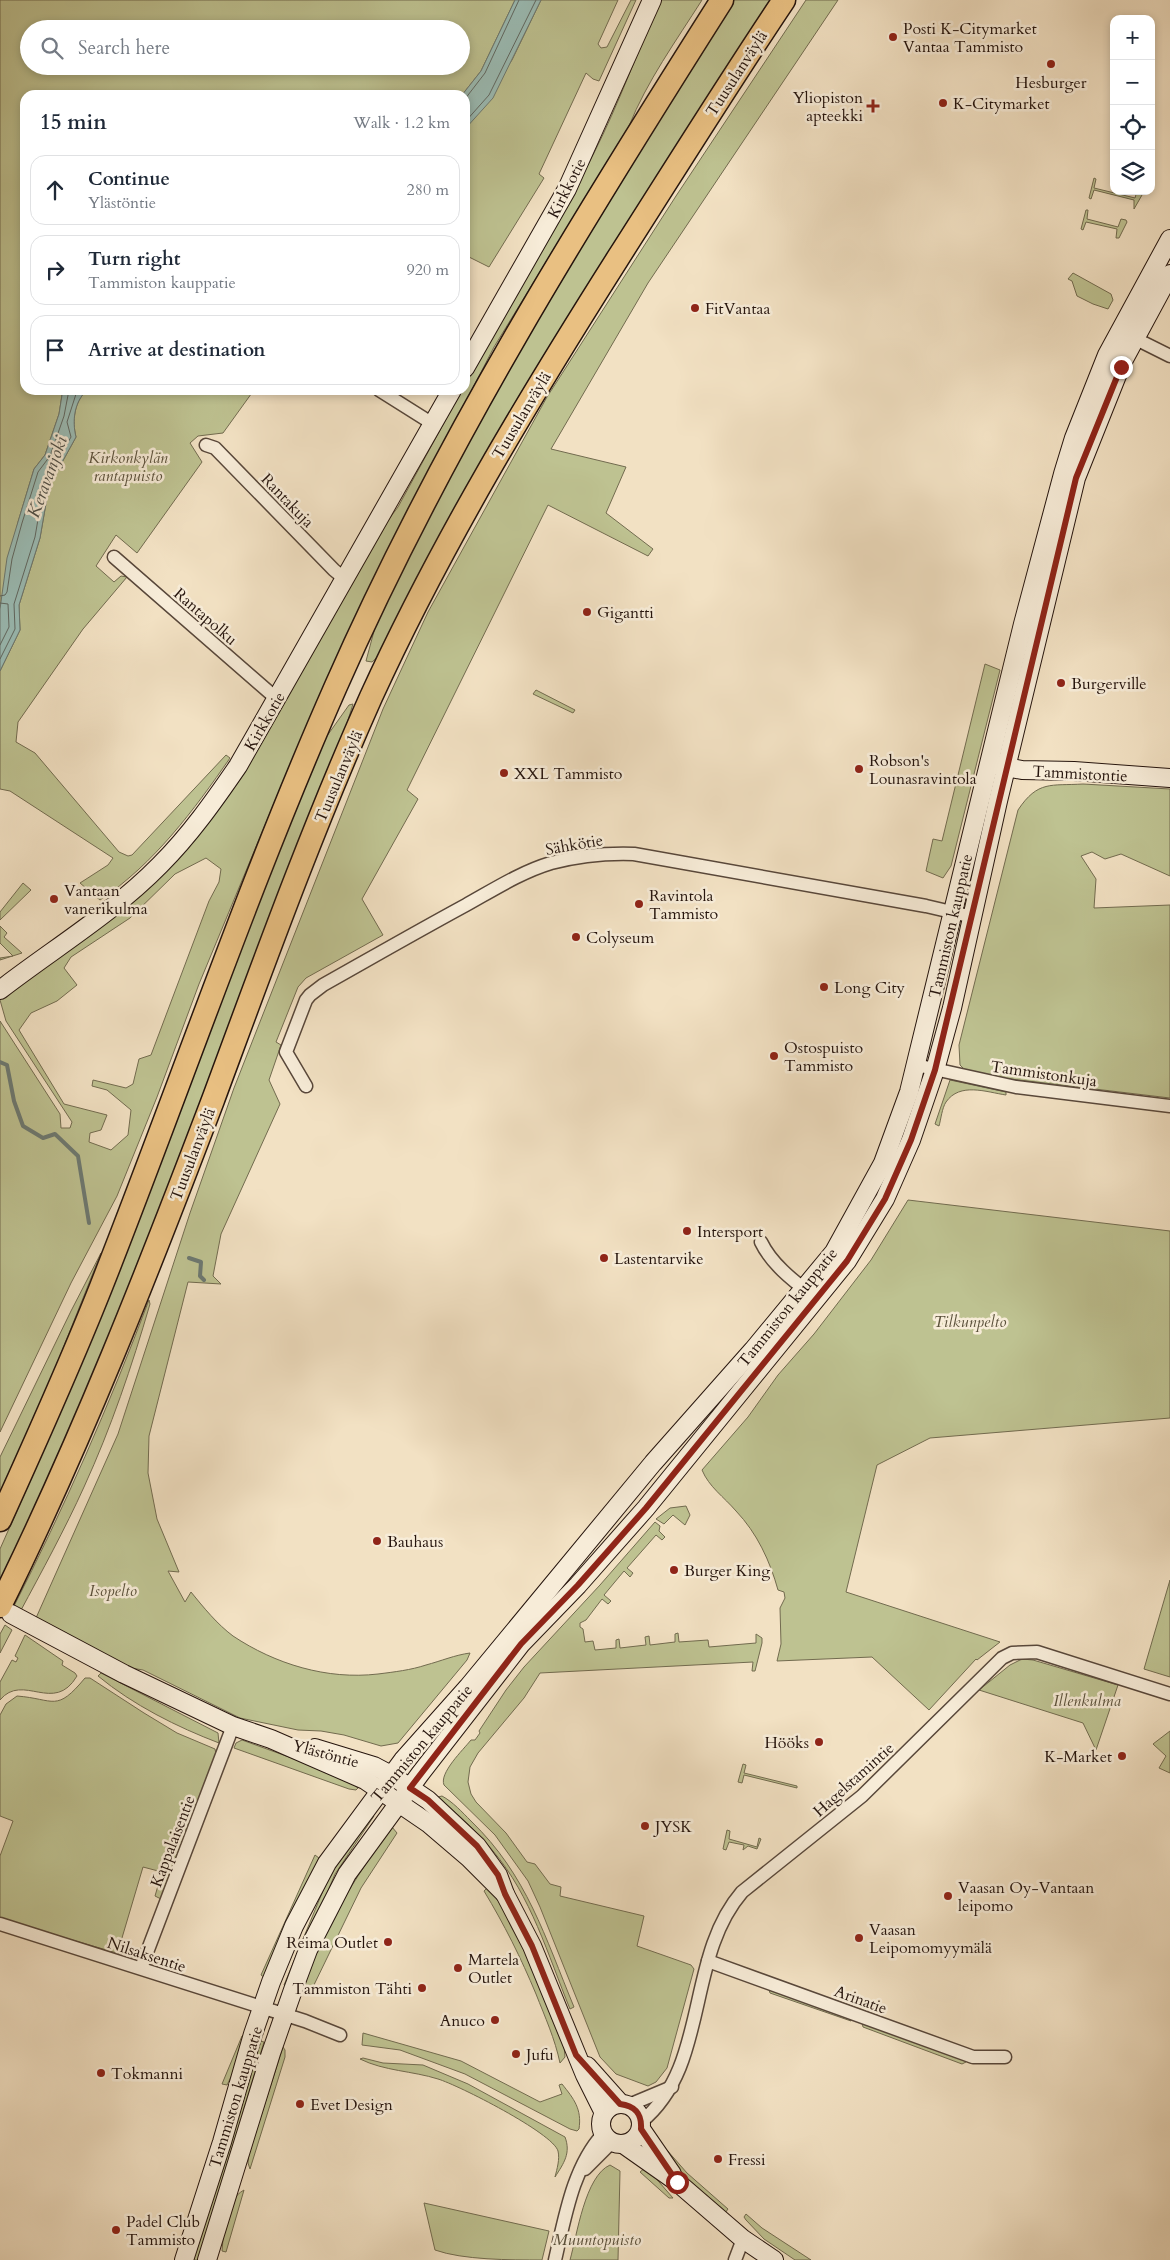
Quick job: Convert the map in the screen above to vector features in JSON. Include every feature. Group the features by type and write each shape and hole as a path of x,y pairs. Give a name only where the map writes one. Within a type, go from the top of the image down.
{"highway":[{"path":"0,1520 100,1289 238,923 295,781 357,641 425,500 522,323 640,129 722,0"},
{"name":"Tuusulanväylä","path":"6,1610 135,1302 277,926 331,790 398,641 460,521 509,434 748,54 784,0"},
{"path":"748,54 797,0"}],"main road":[{"name":"Kirkkotie","path":"470,359 567,189 652,0"},
{"name":"Tammiston kauppatie","path":"207,2260 285,2015 308,1950 347,1874 399,1802 521,1644 578,1585 646,1508 810,1293 870,1190 895,1135 916,1066 953,912 998,766 1076,478 1099,418 1127,335 1170,239"},
{"name":"Tammiston kauppatie","path":"1127,335 1170,274"},
{"name":"Kirkkotie","path":"0,990 100,916 158,866 186,837 212,804 238,766 277,699 449,395"},
{"name":"Tammiston kauppatie","path":"184,2260 263,2008 294,1926 308,1895 327,1863 391,1775 468,1687 653,1463 753,1350 810,1293 847,1261 885,1199 911,1140 935,1070 973,916 998,766"},
{"name":"Tammistontie","path":"998,766 1170,778"},
{"name":"Ylästöntie","path":"6,1610 108,1666 233,1726 271,1739 365,1780 399,1802 469,1858 505,1894"},
{"name":"Ylästöntie","path":"271,1739 313,1747 374,1766 428,1800 477,1846 498,1875 505,1894 532,1946 576,2055 604,2113 601,2126 613,2140 677,2182 743,2238 774,2260"},
{"name":"Ylästöntie","path":"576,2055 624,2104 638,2113 641,2126 677,2182"},
{"path":"604,2113 608,2108 624,2104"},
{"path":"613,2140 633,2140 641,2126"}],"street":[{"path":"1127,335 1170,356"},
{"path":"387,395 433,424"},
{"name":"Rantakuja","path":"206,445 215,448 345,579"},
{"name":"Rantapolku","path":"114,557 277,699"},
{"name":"Sähkötie","path":"306,1086 286,1052 310,994 323,984 494,889 528,871 551,863 572,858 618,853 634,854 973,916"},
{"name":"Tammistonkuja","path":"916,1066 1016,1087 1170,1106"},
{"path":"761,1242 765,1250 792,1280 810,1293"},
{"name":"Hagelstamintie","path":"641,2126 659,2106 679,2075 708,1961 723,1918 742,1892 862,1796 1002,1658 1012,1653 1037,1652 1170,1694"},
{"name":"Kappalaisentie","path":"141,1968 233,1726"},
{"name":"Nilsaksentie","path":"0,1924 285,2015 340,2035"},
{"name":"Arinatie","path":"708,1961 973,2057 1005,2057"},
{"path":"624,2104 672,2087"},
{"path":"555,2260 569,2200 591,2148 613,2140"},
{"path":"735,2260 743,2238"}],"green space":[{"path":"0,0 515,0 481,71 466,90 20,90 20,395 62,395 59,414 45,455 34,469 18,522 0,609"},
{"path":"541,0 618,0 598,44 601,48 607,47 631,0 636,0 599,81 586,73 539,174 544,178 489,267 470,258 470,122 512,60"},
{"path":"660,0 702,0 662,61 644,93 629,126 494,347 470,393 470,376 563,212 603,134"},
{"path":"733,0 773,0 382,653 372,662 366,661 377,620 422,525 567,264"},
{"name":"Isopelto","path":"806,0 838,0 648,283 551,449 626,467 606,513 653,549 648,556 548,505 407,790 418,799 362,899 383,935 306,978 298,987 276,1042 281,1045 269,1080 280,1104 221,1234 213,1276 221,1284 188,1282 149,1436 148,1473 157,1519 179,1572 168,1571 185,1602 191,1592 216,1621 233,1636 266,1655 284,1662 302,1668 340,1675 402,1671 470,1653 467,1660 398,1743 381,1746 344,1735 298,1730 240,1718 143,1670 131,1668 36,1618 118,1434 190,1213 234,1088 383,709 428,612 547,397 676,196"},
{"path":"1094,178 1096,179 1094,188 1110,192 1110,194 1094,190 1091,199 1089,198"},
{"path":"1114,195 1135,198 1136,195 1142,195 1134,209 1134,200"},
{"path":"1086,210 1088,210 1087,219 1118,227 1121,219 1126,220 1127,222 1119,238 1116,238 1117,229 1086,222 1083,230 1081,229"},
{"path":"1073,273 1111,294 1113,300 1108,309 1077,296 1072,281 1068,279"},
{"name":"Kirkonkylän rantapuisto","path":"83,395 250,395 223,433 198,436 190,443 202,462 137,553 116,535 96,566 114,582 121,576 127,577 83,629 18,722 16,742 35,753 119,852 128,856 132,855 226,755 230,758 172,835 138,870 100,900 80,883 108,865 113,858 10,791 0,789 0,671 20,630 19,605 40,538 49,486 76,437 74,425 75,412"},
{"path":"459,395 469,395 375,577 323,688 199,984 157,1097 117,1196 71,1283 0,1432 0,1021 60,1114 61,1128 70,1128 72,1122 6,1021 0,1000 212,818 241,778 389,519 398,507","holes":["206,858 221,869 219,882 209,901 151,1055 139,1059 133,1084 126,1088 93,1080 92,1086 107,1090 131,1110 128,1135 111,1150 89,1142 90,1133 101,1130 107,1115 64,1104 19,1030 31,1013 57,1001 77,985 64,968 71,957 130,918 175,874"]},
{"path":"985,664 1000,670 951,866 943,878 926,871 933,839 942,841"},
{"path":"536,690 575,710 573,713 533,694"},
{"path":"353,704 337,755 99,1372 0,1588 0,1549 32,1477 322,743 349,705"},
{"path":"1083,784 1170,789 1170,876 1121,854 1105,859 1092,852 1081,856 1096,879 1094,908 1170,905 1170,1098 969,1074 960,1065 959,1045 1018,810 1032,794 1046,786"},
{"path":"23,883 31,890 0,920 0,912"},
{"path":"0,926 7,933 4,937 22,953 13,956 0,943"},
{"path":"950,1080 1006,1092 1006,1095 974,1090 958,1092 946,1102 939,1126 935,1124"},
{"name":"Tilkunpelto","path":"908,1200 1170,1231 1170,1418 930,1438 877,1465 846,1592 1000,1642 976,1659 929,1710 872,1657 777,1661 781,1644 780,1608 785,1598 784,1592 778,1590 767,1558 744,1520 713,1487 702,1470 748,1417 778,1375 814,1334 871,1260"},
{"path":"101,1253 42,1401 0,1497 0,1457"},
{"path":"149,1300 150,1304 136,1350 103,1442 69,1518 20,1612 13,1608 85,1456"},
{"path":"686,1506 690,1515 685,1525 673,1515 664,1524 656,1519 670,1508"},
{"path":"655,1522 660,1526 659,1531 665,1537 662,1540 656,1535 627,1568 633,1573 630,1577 624,1571 604,1595 611,1601 608,1604 602,1599 586,1620 580,1623 585,1642 593,1641 595,1650 616,1648 616,1640 619,1639 620,1648 646,1645 645,1637 649,1636 650,1645 675,1642 675,1634 678,1633 679,1642 708,1640 709,1647 756,1643 756,1634 762,1638 762,1643 755,1671 752,1671 753,1662 540,1673 524,1698 478,1753 470,1767 468,1782 471,1794 476,1802 506,1833 527,1862 535,1864 550,1884 561,1887 560,1896 644,1916 637,1946 691,1965 694,1969 667,2068 656,2082 648,2086 616,2074 600,2057 528,1881 495,1835 444,1785 443,1780 448,1768 471,1740 475,1740 506,1690 524,1667"},
{"path":"1170,1580 1170,1677 1144,1669"},
{"path":"5,1625 12,1630 0,1653 0,1634"},
{"path":"25,1635 63,1661 62,1665 77,1676 68,1687 59,1692 18,1690 9,1693 0,1700 0,1682 12,1660 16,1662 18,1658 15,1656"},
{"name":"Illenkulma","path":"1022,1659 1033,1660 1118,1685 1096,1750 1083,1723 979,1690 1010,1665"},
{"path":"101,1673 218,1733 219,1743 187,1730 141,1706 98,1676"},
{"path":"85,1678 90,1678 177,1733 215,1749 216,1754 161,1899 155,1896 162,1872 143,1867 119,1948 137,1953 134,1958 0,1919 0,1856 13,1821 0,1816 0,1715 6,1704 17,1696 48,1701 61,1700"},
{"path":"1170,1731 1170,1773 1159,1768 1166,1756 1153,1744"},
{"path":"242,1740 344,1777 358,1788 356,1790 349,1789 234,1748 236,1743"},
{"path":"743,1764 746,1765 744,1773 797,1786 797,1788 744,1775 742,1783 738,1782"},
{"path":"442,1796 457,1807 490,1842 507,1863 521,1885 533,1908 574,2007 570,2009 538,1927 518,1887 487,1844 438,1797"},
{"path":"370,1814 374,1816 335,1874 288,1986 284,1985 332,1869"},
{"path":"392,1827 397,1833 361,1888 311,1991 301,1990 309,1968 340,1906 352,1885"},
{"path":"727,1830 730,1831 729,1839 757,1847 759,1838 761,1839 757,1849 748,1846 743,1850 744,1845 729,1842 726,1850 723,1849"},
{"path":"315,1855 319,1858 265,1978 261,1975"},
{"path":"487,1888 497,1898 508,1915 541,1986 564,2046 565,2057 560,2063 553,2037 536,1994 512,1941 484,1891"},
{"path":"769,1990 851,2018 851,2021 770,1993"},
{"path":"862,2023 965,2060 966,2062 962,2064 863,2027"},
{"path":"363,2033 461,2061 540,2102 562,2094 559,2085 562,2084 578,2110 579,2129 577,2131 570,2129 465,2074 400,2050 362,2045"},
{"path":"244,2035 238,2063 227,2085 222,2084 242,2036"},
{"path":"260,2041 264,2042 244,2108 235,2151 200,2260 191,2260"},
{"path":"283,2047 285,2057 250,2169 248,2163 249,2153"},
{"path":"360,2059 383,2063 423,2065 468,2084 565,2137 567,2143 566,2158 555,2177 559,2154 552,2143 504,2110 449,2083 419,2074 379,2066"},
{"path":"666,2149 687,2173 728,2209 725,2213 680,2172 663,2152"},
{"name":"Muuntopuisto","path":"610,2165 620,2171 618,2260 570,2260 588,2193 601,2171"},
{"path":"646,2167 673,2198 669,2198 640,2172"},
{"path":"244,2190 226,2252 222,2251 226,2217 232,2201"},
{"path":"424,2203 549,2231 542,2260 473,2258 435,2250"},
{"path":"746,2214 762,2228 811,2260 795,2260 764,2239 746,2220 744,2217"}],"water":[{"path":"515,0 541,0 493,98 470,123 470,90 466,90 481,71"},
{"name":"Keravanjoki","path":"62,395 83,395 75,412 74,425 76,437 49,486 40,538 19,605 20,630 0,671 0,609 7,558 34,469 45,455 59,414"}],"waterway":[{"path":"0,1062 7,1065 14,1101 23,1126 43,1138 55,1134 78,1156 89,1223"},
{"path":"189,1258 201,1262 200,1276 204,1280"}],"place":[{"name":"Posti K-Citymarket Vantaa Tammisto","path":"893,37"},
{"name":"Hesburger","path":"1051,64"},
{"name":"K-Citymarket","path":"943,103"},
{"name":"Yliopiston apteekki","path":"873,106"},
{"name":"FitVantaa","path":"695,308"},
{"name":"Gigantti","path":"587,612"},
{"name":"Burgerville","path":"1061,683"},
{"name":"Robson's Lounasravintola","path":"859,769"},
{"name":"XXL Tammisto","path":"504,773"},
{"name":"Vantaan vanerikulma","path":"54,899"},
{"name":"Ravintola Tammisto","path":"639,904"},
{"name":"Colyseum","path":"576,937"},
{"name":"Long City","path":"824,987"},
{"name":"Ostospuisto Tammisto","path":"774,1056"},
{"name":"Intersport","path":"687,1231"},
{"name":"Lastentarvike","path":"604,1258"},
{"name":"Bauhaus","path":"377,1541"},
{"name":"Burger King","path":"674,1570"},
{"name":"Hööks","path":"819,1742"},
{"name":"K-Market","path":"1122,1756"},
{"name":"JYSK","path":"645,1826"},
{"name":"Vaasan Oy-Vantaan leipomo","path":"948,1896"},
{"name":"Vaasan Leipomomyymälä","path":"859,1938"},
{"name":"Reima Outlet","path":"388,1942"},
{"name":"Martela Outlet","path":"458,1968"},
{"name":"Tammiston Tähti","path":"422,1988"},
{"name":"Anuco","path":"495,2020"},
{"name":"Jufu","path":"516,2054"},
{"name":"Tokmanni","path":"101,2073"},
{"name":"Evet Design","path":"300,2104"},
{"name":"Fressi","path":"718,2159"},
{"name":"Padel Club Tammisto","path":"116,2230"}],"route":[{"path":"677,2182 641,2129 642,2122 635,2109 629,2105 620,2104 576,2055 532,1946 505,1894 498,1875 477,1846 428,1800 410,1788 521,1644 578,1585 646,1508 847,1261 885,1199 911,1140 926,1098 952,1008 998,801 1076,478 1121,367"}]}
